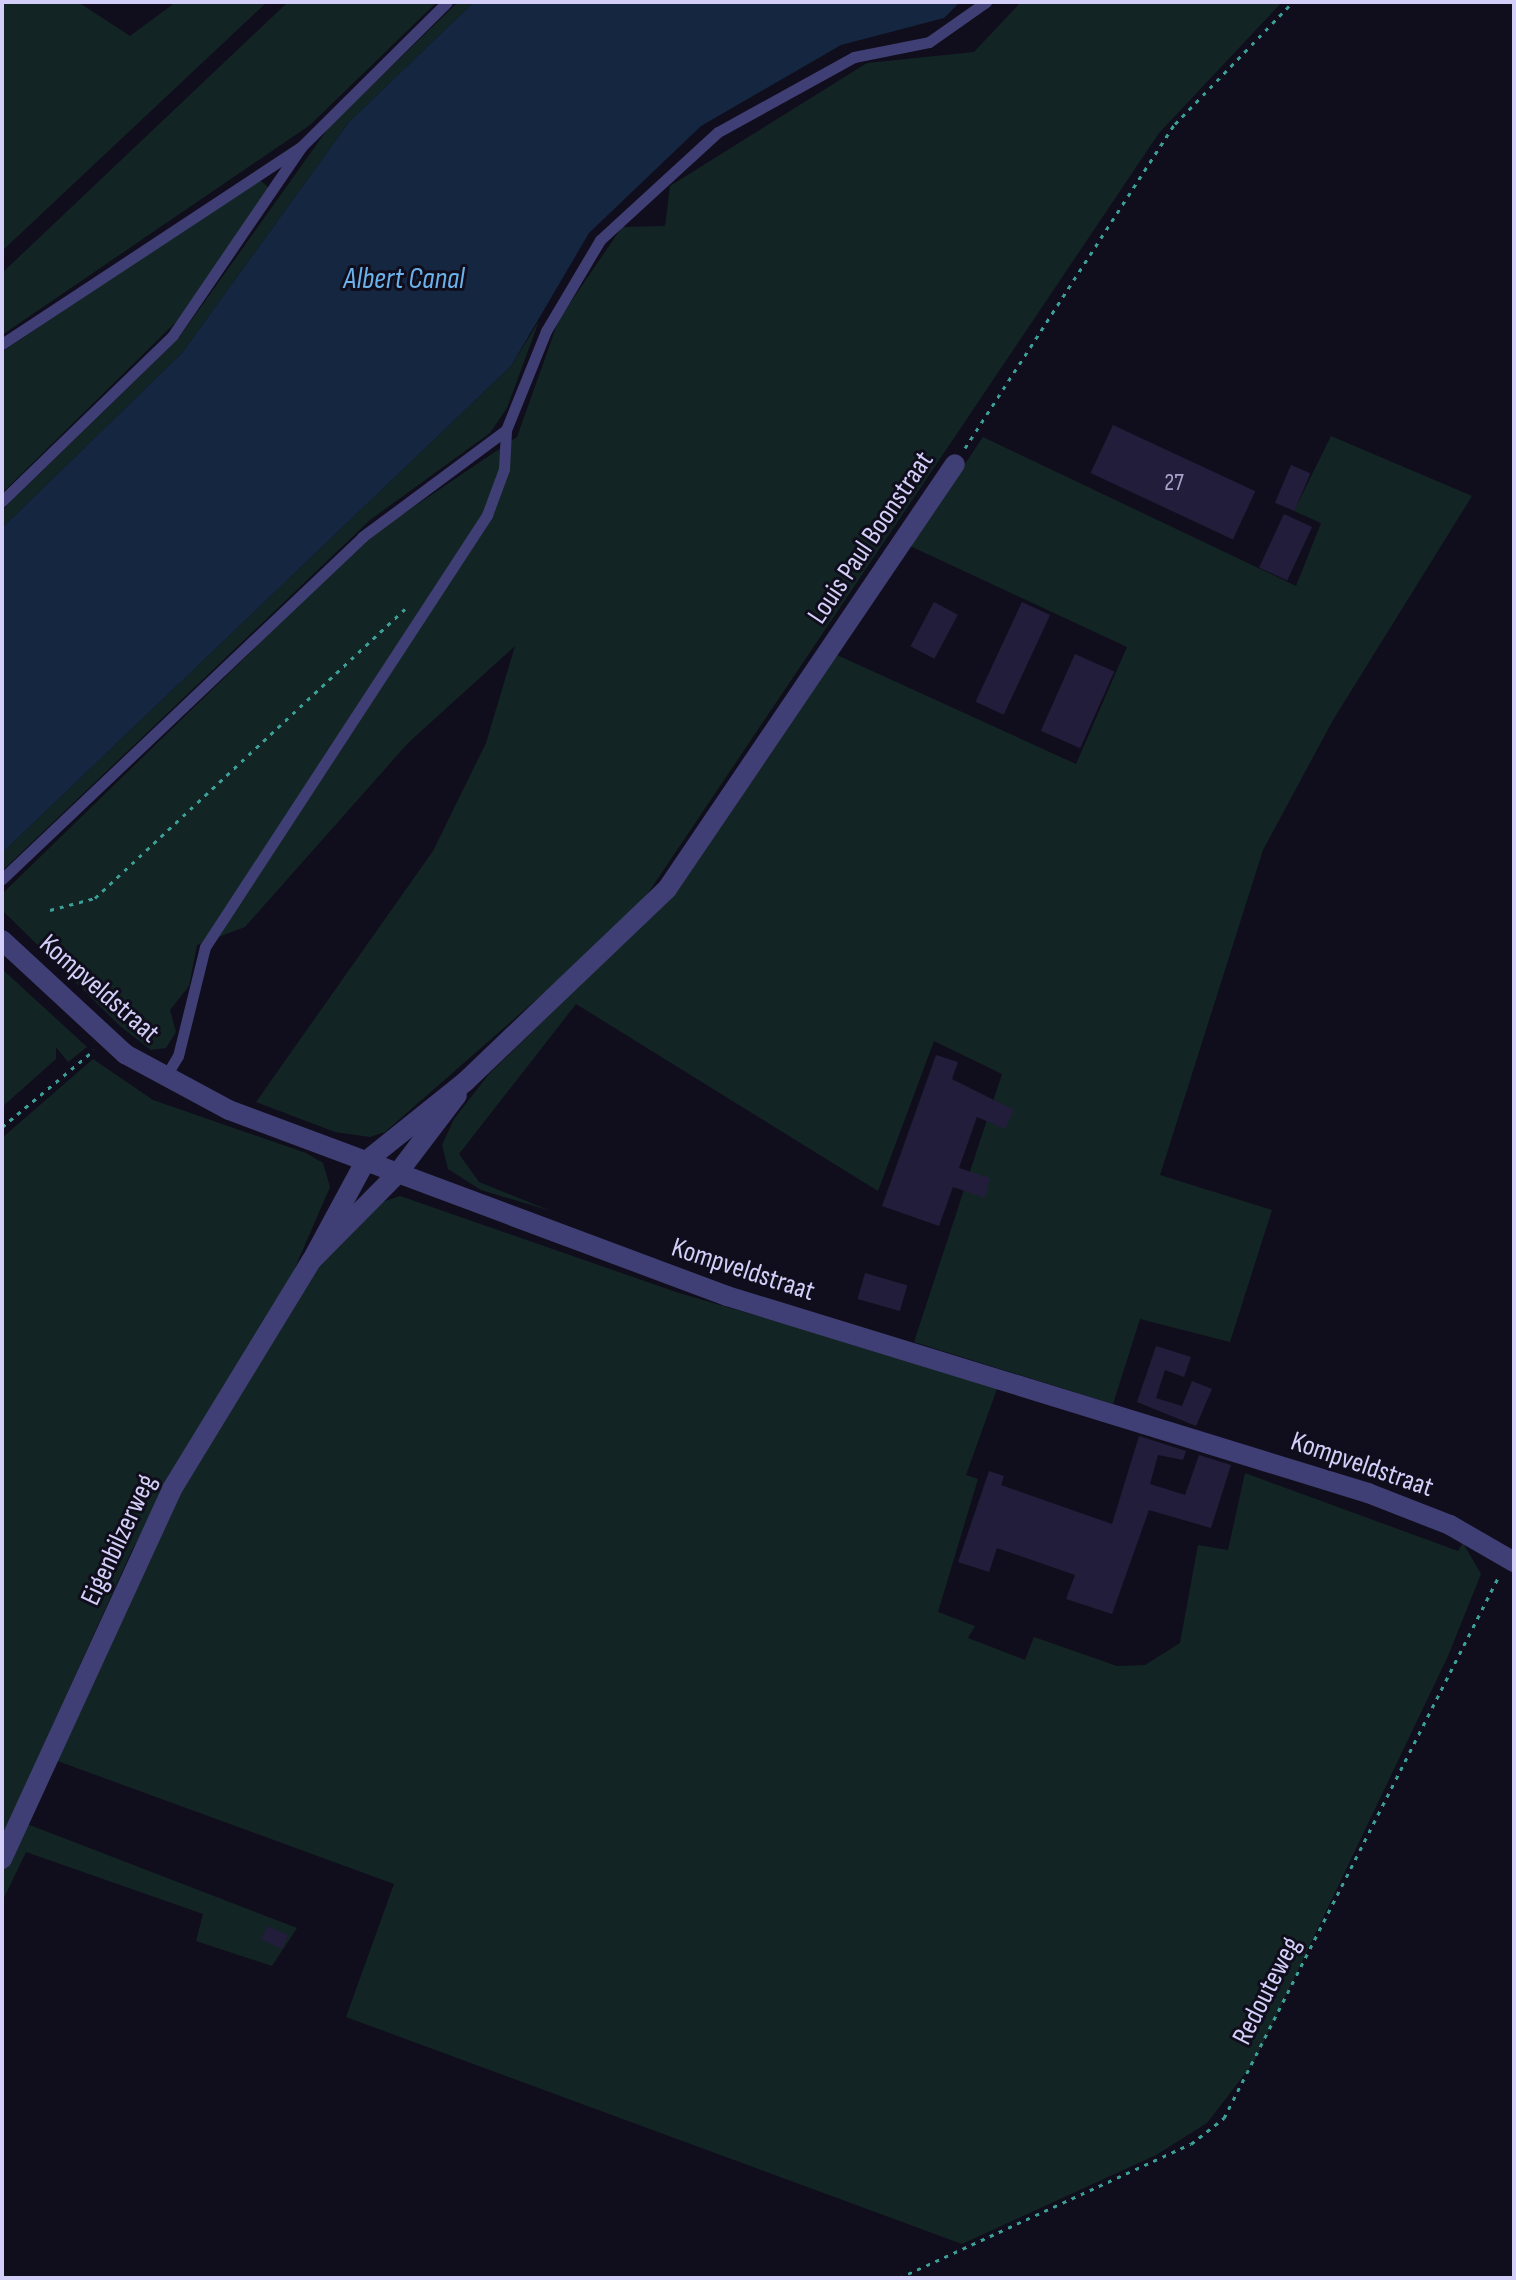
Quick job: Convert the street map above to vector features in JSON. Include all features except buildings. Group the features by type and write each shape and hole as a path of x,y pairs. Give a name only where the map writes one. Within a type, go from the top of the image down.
{"street":[{"name":"Louis Paul Boonstraat","path":"365,1162 466,1081 667,889 955,464"},
{"name":"Kompveldstraat","path":"2,940 54,995 105,1038 164,1079 271,1126 727,1296 1368,1493 1513,1562"},
{"name":"Louis Paul Boonstraat","path":"397,1174 466,1081"},
{"name":"Eigenbilzerweg","path":"2,1859 172,1489 312,1260 365,1162"},
{"name":"Eigenbilzerweg","path":"312,1260 397,1174"}],"lane":[{"path":"2,501 173,335 302,146 447,2"},
{"path":"164,1079 178,1056 205,947 487,515 504,469 506,430 546,331 600,240 661,178 718,132 854,57 929,42 986,2"},
{"path":"2,344 302,146"},
{"path":"2,879 362,537 506,430"}],"path":[{"name":"Louis Paul Boonstraat","path":"955,464 1175,124 1293,2"},
{"path":"50,910 95,898 413,601"},
{"path":"2,1127 105,1038"},
{"name":"Redouteweg","path":"899,2278 1191,2144 1224,2118 1488,1587 1513,1562"}],"green space":[{"path":"2,2 78,2 130,36 176,2 267,2 2,251"},
{"path":"288,2 437,2 310,125 2,335 2,273"},
{"path":"458,2 474,2 349,122 182,353 2,528 2,510 178,339 329,127"},
{"path":"1021,2 1282,2 1159,133 634,914 385,1132 370,1137 335,1132 256,1102 433,851 486,743 515,646 408,743 245,927 197,945 189,986 170,1010 176,1032 166,1048 151,1050 120,1026 2,910 2,894 369,537 517,437 559,319 622,227 665,226 670,186 867,63 974,52"},
{"path":"259,179 270,189 176,322 2,493 2,352"},
{"path":"539,321 507,408 490,433 370,520 2,871 2,853 511,366"},
{"path":"1331,436 1472,496 1333,720 1263,850 1160,1175 1272,1210 1230,1342 1140,1319 1113,1404 914,1342 1002,1074 934,1041 878,1191 576,1004 459,1154 479,1182 551,1211 481,1190 448,1169 442,1145 454,1119 489,1074 666,901 837,655 1076,764 1127,647 910,546 983,437 1296,586 1321,523 1294,511"},
{"path":"2,969 87,1047 68,1062 56,1047 56,1059 2,1107"},
{"path":"93,1059 153,1100 306,1153 323,1163 330,1187 291,1277 132,1550 2,1837 2,1138"},
{"path":"400,1196 679,1293 998,1386 966,1475 978,1479 938,1612 975,1626 968,1638 1025,1660 1034,1637 1117,1666 1145,1665 1180,1643 1198,1545 1228,1550 1245,1473 1458,1551 1463,1543 1481,1574 1448,1656 1254,2062 1207,2123 1156,2155 962,2244 346,2017 394,1884 52,1759 179,1490 294,1298 370,1206"},
{"path":"22,1822 297,1928 272,1966 196,1941 203,1914 26,1852 2,1902 2,1868"}],"water":[{"name":"Albert Canal","path":"474,2 960,2 944,18 841,45 701,126 589,233 511,366 2,853 2,528 182,353 349,122"}]}
